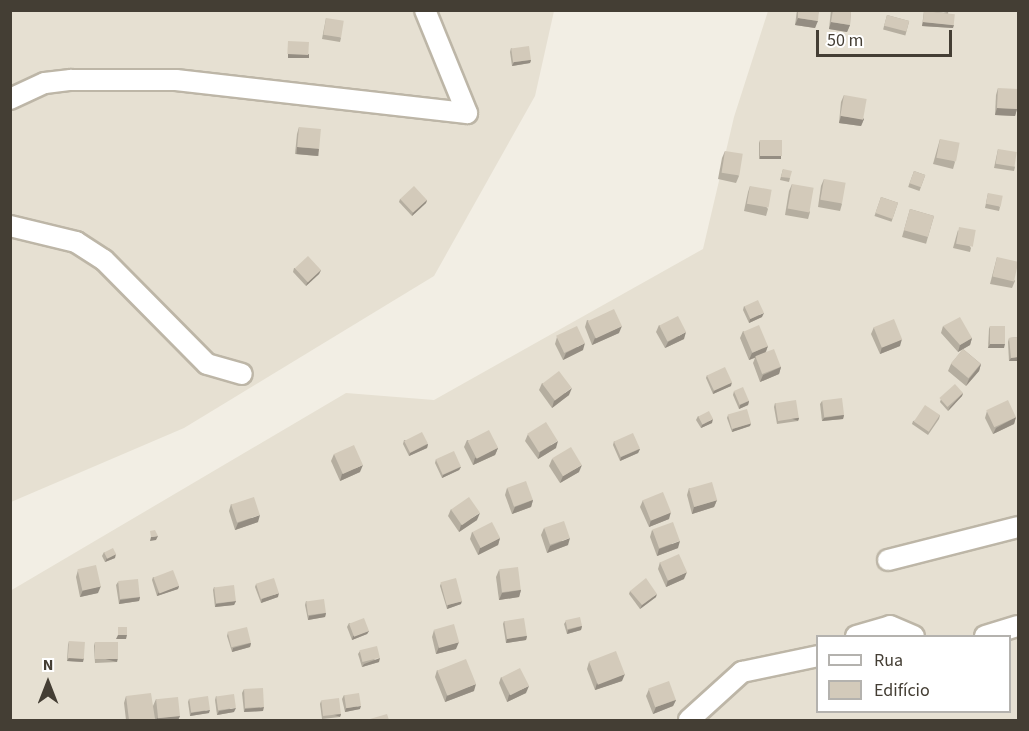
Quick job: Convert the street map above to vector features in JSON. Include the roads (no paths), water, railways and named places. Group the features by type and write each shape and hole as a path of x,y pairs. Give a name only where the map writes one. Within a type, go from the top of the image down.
{"street":[{"path":"10,99 45,83 71,80 176,80 467,113 425,10"},
{"path":"10,226 76,242 104,260 207,364 242,374"},
{"path":"888,560 1018,527"},
{"path":"859,635 890,626 912,635"},
{"path":"988,635 1018,626"},
{"path":"689,720 742,672 816,656"}]}
